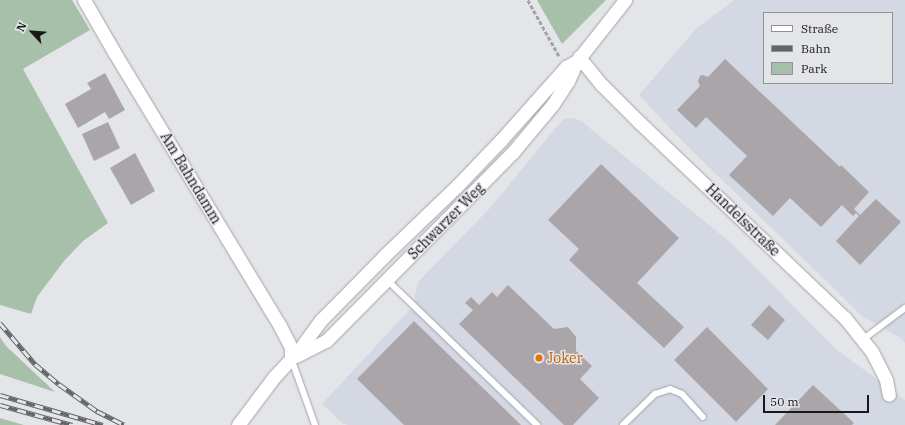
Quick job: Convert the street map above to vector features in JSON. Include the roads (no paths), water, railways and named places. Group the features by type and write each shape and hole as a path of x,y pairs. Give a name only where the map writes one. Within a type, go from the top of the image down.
{"street":[{"name":"Am Bahndamm","path":"84,0 280,326 291,348 291,358"},
{"name":"Schwarzer Weg","path":"238,425 274,377 322,320 385,255 467,176 574,62 625,0"},
{"name":"Schwarzer Weg","path":"291,358 326,341 513,152 553,104 568,82 574,62"},
{"name":"Handelsstraße","path":"574,62 602,85 845,318 872,352 886,380 889,394"}],"lane":[{"path":"387,280 537,425"},
{"path":"862,340 905,308"},
{"path":"291,358 315,425"},
{"path":"623,425 654,394 670,389 682,394 703,417"}],"railway":[{"path":"0,323 35,364 59,384 97,411 124,425"},
{"path":"0,395 103,425"},
{"path":"0,405 72,425"}],"place":[{"name":"Joker","path":"539,358"}]}
